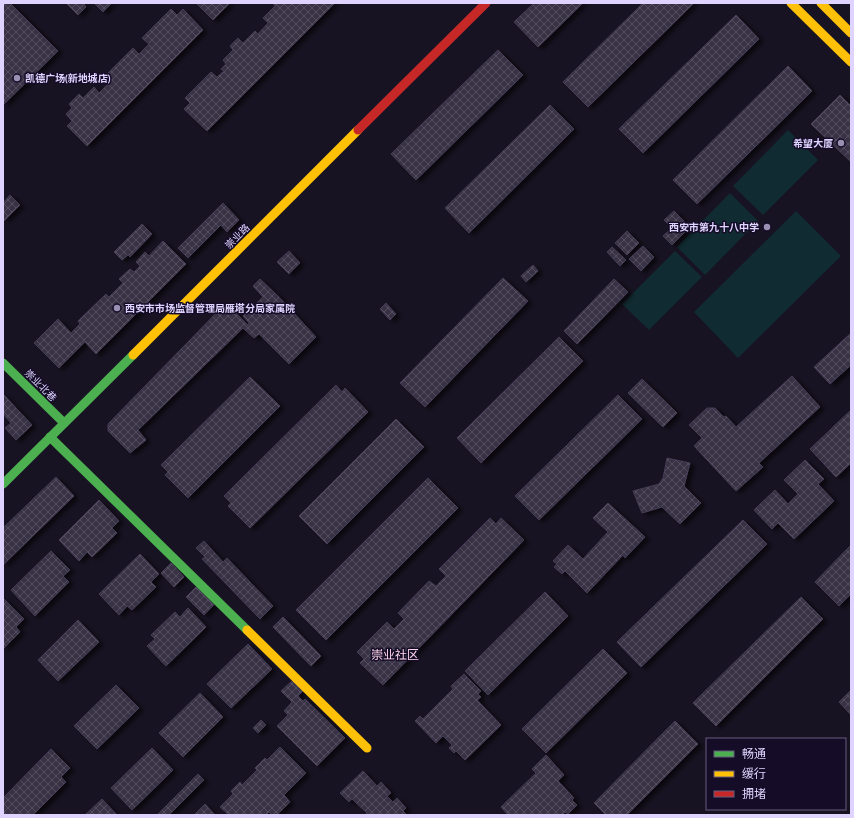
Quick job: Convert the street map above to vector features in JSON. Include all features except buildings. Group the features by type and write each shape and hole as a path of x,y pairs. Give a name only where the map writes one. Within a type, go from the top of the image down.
{"street":[{"name":"崇业路","path":"3,484 486,3"},
{"path":"791,3 851,62"},
{"path":"822,3 851,33"},
{"name":"崇业北巷","path":"3,363 64,423"},
{"path":"50,437 367,748"}],"green space":[{"path":"788,130 818,160 763,215 733,186"},
{"path":"730,193 758,221 705,275 677,247"},
{"path":"796,211 841,256 738,358 694,312"},
{"path":"675,251 702,277 649,330 622,304"}],"traffic: fast":[{"path":"3,484 133,355"},
{"path":"3,363 64,423"},
{"path":"50,437 247,630"}],"traffic: slow":[{"path":"791,3 851,62"},
{"path":"821,3 851,33"},
{"path":"133,355 358,130"},
{"path":"247,630 367,748"}],"traffic: jam":[{"path":"358,130 486,3"}],"place":[{"name":"凯德广场(新地城店)","path":"17,78"},
{"name":"希望大厦","path":"841,143"},
{"name":"西安市第九十八中学","path":"767,227"},
{"name":"西安市市场监督管理局雁塔分局家属院","path":"117,308"}],"district":[{"name":"崇业社区","path":"395,654"}]}
